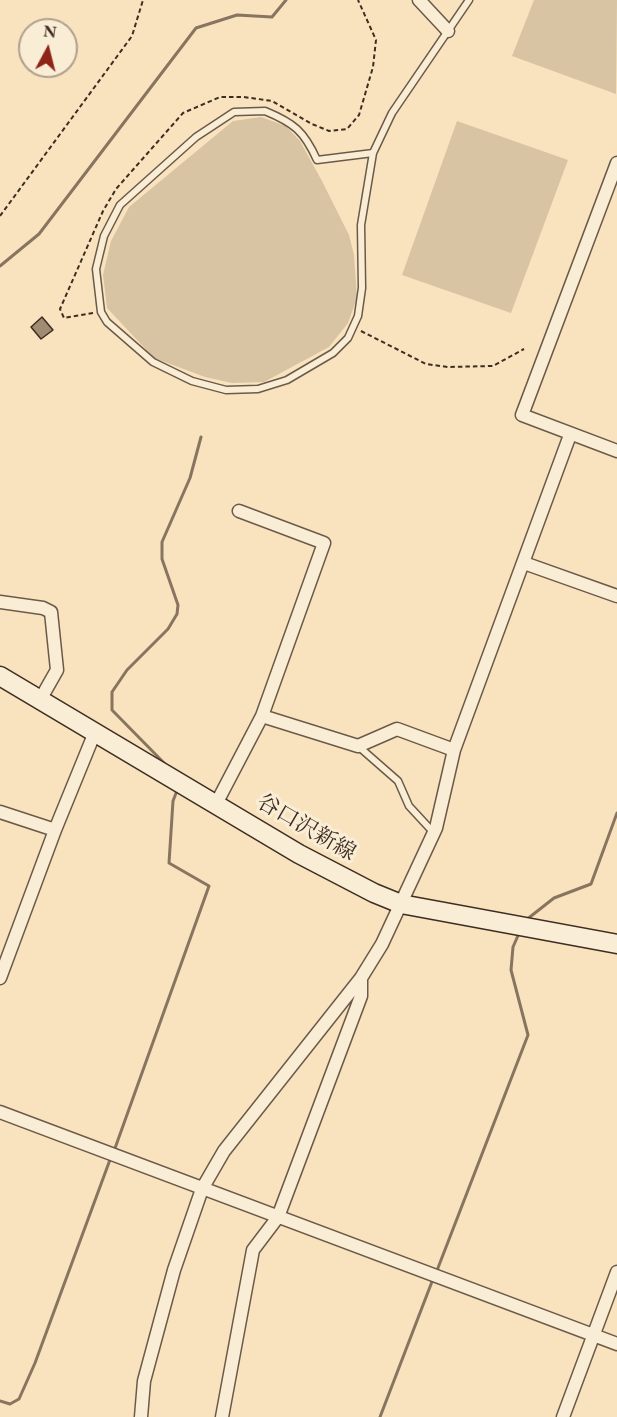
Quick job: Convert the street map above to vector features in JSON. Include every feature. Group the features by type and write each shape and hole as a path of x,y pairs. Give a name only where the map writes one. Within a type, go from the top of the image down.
{"main road":[{"name":"谷口沢新線","path":"0,676 299,854 374,893 401,904 617,944"}],"street":[{"path":"419,0 448,31"},
{"path":"617,163 522,415 617,451"},
{"path":"141,1417 144,1382 174,1270 202,1189 224,1150 361,978 382,944 434,832 454,750 570,435"},
{"path":"216,804 262,716 324,543 239,511"},
{"path":"524,563 617,596"},
{"path":"0,602 43,608 51,612 57,670 40,700"},
{"path":"262,716 358,746 397,729 454,750"},
{"path":"0,978 95,732"},
{"path":"0,812 55,831"},
{"path":"222,1417 253,1250 278,1217 361,996 361,978"},
{"path":"0,1112 617,1344"},
{"path":"563,1417 617,1272"}],"lane":[{"path":"373,153 317,160 306,137 288,120 265,111 234,112 219,120 157,170 120,205 104,236 96,269 101,312 107,322 153,362 192,381 226,390 258,389 287,380 333,353 348,338 358,316 362,288 361,225 373,153 392,113 470,0"},
{"path":"358,746 398,781 409,806 434,832"}],"path":[{"path":"0,216 132,36 143,0"},
{"path":"101,312 64,318 60,309 103,211 116,189 183,113 220,97 272,100 328,131 347,129 359,115 374,67 376,40 358,0"},
{"path":"354,326 426,364 448,367 493,366 524,349"}],"shaded area":[{"path":"534,0 617,0 616,94 512,56"},
{"path":"261,117 286,126 300,141 322,181 349,235 354,255 357,298 348,323 329,347 264,382 232,383 205,377 154,358 107,308 103,275 111,241 129,207 233,121"},
{"path":"457,121 568,160 511,313 402,275"}],"building":[{"path":"42,317 53,330 41,339 31,327"}],"waterway":[{"path":"0,266 39,234 196,28 237,15 272,17 286,0"},
{"path":"166,765 112,710 112,692 127,670 168,629 177,614 178,605 162,559 162,542 190,478 201,437"},
{"path":"114,1151 209,886 169,863 173,801 178,788"},
{"path":"526,920 554,898 591,884 617,813"},
{"path":"436,1273 528,1035 511,970 513,947 520,931"},
{"path":"0,1401 10,1404 19,1399 35,1363 111,1157"},
{"path":"380,1417 433,1279"}]}
